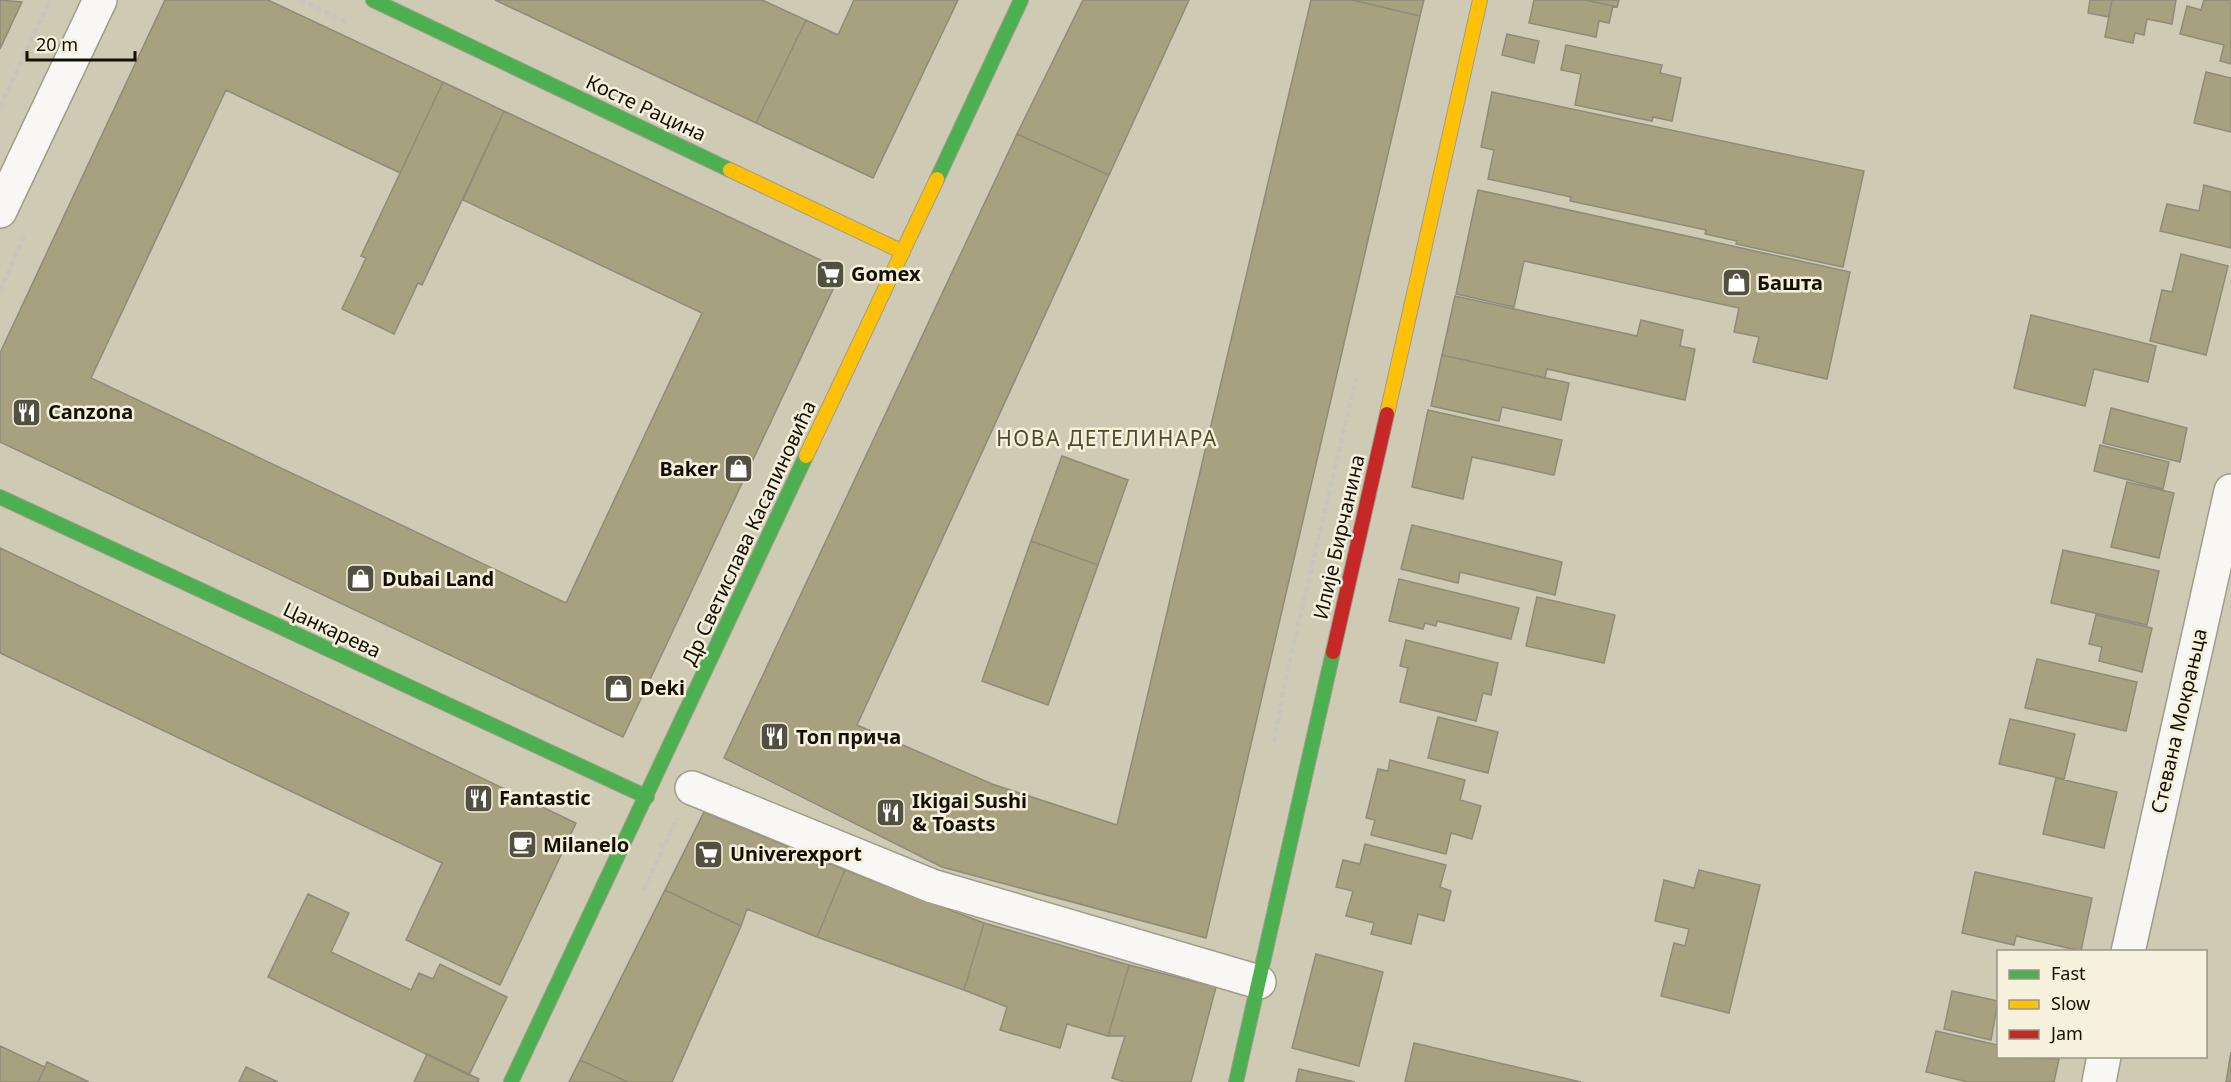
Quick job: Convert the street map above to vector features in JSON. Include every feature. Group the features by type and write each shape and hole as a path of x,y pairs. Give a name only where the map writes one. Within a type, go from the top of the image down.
{"street":[{"path":"0,211 100,0"},
{"name":"Косте Рацина","path":"373,0 903,252"},
{"name":"Др Светислава Касапиновића","path":"511,1082 648,797 1021,0"},
{"name":"Илије Бирчанина","path":"1236,1082 1480,0"},
{"name":"Стевана Мокрањца","path":"2128,950 2231,490"},
{"name":"Цанкарева","path":"0,497 648,797"},
{"path":"692,788 933,886 1259,982"},
{"path":"2099,1082 2104,1058"}],"path":[{"path":"0,107 50,0"}],"building":[{"path":"0,0 22,2 0,49"},
{"path":"165,0 268,0 443,82 400,173 226,90 91,378 566,603 702,313 463,200 504,111 842,270 623,737 0,442 0,353"},
{"path":"495,0 762,0 806,20 756,123"},
{"path":"854,0 958,0 873,178 756,123 806,20 838,35"},
{"path":"1083,0 1189,0 1109,175 1017,134"},
{"path":"1311,0 1352,0 1420,16 1206,938 942,867 724,758 1017,134 1109,175 857,725 992,784 1117,825"},
{"path":"1352,0 1424,0 1420,16"},
{"path":"1534,0 1586,0 1613,6 1609,23 1599,21 1596,37 1529,23"},
{"path":"1586,0 1619,0 1617,7"},
{"path":"2090,0 2112,0 2109,17 2088,13"},
{"path":"2112,0 2176,0 2172,24 2147,19 2144,35 2135,33 2133,43 2105,37"},
{"path":"2204,0 2231,0 2231,64 2220,61 2224,45 2180,34 2187,6 2201,10"},
{"path":"1507,34 1539,41 1534,63 1502,55"},
{"path":"1566,45 1662,65 1660,73 1681,78 1672,121 1653,117 1652,121 1575,105 1581,74 1561,70"},
{"path":"2206,72 2231,78 2231,132 2194,123"},
{"path":"443,82 504,111 422,285 418,283 394,334 342,309 366,258 361,256"},
{"path":"1492,92 1864,171 1843,267 1736,244 1737,241 1705,234 1706,230 1570,201 1571,197 1488,179 1494,150 1481,147"},
{"path":"2204,185 2231,192 2231,248 2160,231 2167,204 2199,211"},
{"name":"Башта","path":"1478,190 1850,272 1827,379 1753,362 1759,337 1734,332 1739,308 1524,261 1514,307 1456,294"},
{"path":"2181,254 2228,266 2206,355 2150,341 2162,290 2172,292"},
{"path":"1455,296 1637,336 1641,320 1683,330 1680,346 1695,349 1685,400 1547,369 1545,378 1442,355"},
{"path":"2031,315 2156,346 2148,382 2094,369 2085,406 2014,388"},
{"path":"1442,355 1569,383 1561,420 1502,407 1499,421 1431,406"},
{"path":"2111,408 2187,428 2180,462 2103,443"},
{"path":"1428,410 1562,440 1554,475 1472,457 1463,499 1412,487"},
{"path":"2100,445 2169,462 2163,489 2094,471"},
{"path":"1062,456 1128,480 1098,565 1031,541"},
{"path":"2127,482 2174,493 2159,558 2111,547"},
{"path":"1412,525 1562,562 1555,595 1460,572 1458,583 1401,569"},
{"path":"1031,541 1098,565 1048,705 982,681"},
{"path":"0,548 576,823 500,985 406,940 442,863 0,653"},
{"path":"2063,550 2159,571 2147,625 2051,603"},
{"path":"1399,579 1519,608 1511,639 1437,621 1436,626 1425,623 1423,629 1389,621"},
{"path":"1537,597 1615,615 1604,663 1526,646"},
{"path":"2096,615 2152,628 2142,672 2099,661 2102,647 2089,644"},
{"path":"1406,640 1498,663 1491,695 1483,693 1476,721 1400,702 1408,668 1400,666"},
{"path":"2037,659 2137,682 2126,731 2025,708"},
{"path":"1438,717 1498,732 1488,773 1428,758"},
{"path":"2010,719 2075,734 2064,779 1999,764"},
{"path":"1390,760 1465,780 1460,800 1481,806 1472,839 1451,833 1446,854 1371,835 1375,820 1366,818 1378,769 1388,771"},
{"path":"2056,778 2117,792 2104,848 2043,834"},
{"path":"704,812 845,870 817,937 747,909 741,926 665,890"},
{"path":"1365,844 1446,865 1440,887 1451,891 1444,921 1418,914 1411,944 1371,934 1374,923 1346,916 1353,891 1336,887 1343,860 1360,864"},
{"path":"845,870 984,923 964,990 817,937"},
{"path":"1699,870 1760,885 1729,1013 1661,996 1674,943 1685,946 1689,929 1655,921 1664,880 1694,888"},
{"path":"1975,872 2092,898 2081,950 2016,936 2014,945 1962,933"},
{"path":"665,890 741,926 672,1082 628,1082 580,1060"},
{"path":"308,894 349,913 331,952 411,990 419,973 433,979 440,964 507,997 469,1075 268,977"},
{"path":"984,923 1129,965 1108,1036 1067,1024 1060,1048 1000,1030 1007,1007 964,990"},
{"path":"1316,954 1383,972 1359,1066 1292,1048"},
{"path":"1129,965 1216,987 1191,1082 1125,1082 1112,1078 1125,1036 1108,1036"},
{"path":"1952,991 1997,1001 1991,1040 1944,1029"},
{"path":"1936,1031 1997,1045 1997,1058 2059,1059 2054,1082 1968,1082 1926,1072"},
{"path":"1414,1043 1581,1082 1405,1082"},
{"path":"0,1046 45,1067 38,1082 0,1082"},
{"path":"2231,1052 2231,1082 2226,1082"},
{"path":"427,1054 479,1079 478,1082 414,1082"},
{"path":"580,1060 628,1082 569,1082"},
{"path":"47,1062 89,1082 38,1082"},
{"path":"246,1067 278,1082 239,1082"},
{"path":"1299,1069 1355,1082 1296,1082"}],"traffic: fast":[{"path":"373,0 730,170"},
{"path":"937,179 1021,0"},
{"path":"511,1082 806,456"},
{"path":"0,497 647,797"},
{"path":"1236,1082 1333,652"}],"traffic: slow":[{"path":"1387,414 1480,0"},
{"path":"730,170 903,252"},
{"path":"806,456 937,179"}],"traffic: jam":[{"path":"1333,652 1387,414"}],"place":[{"name":"Gomex","path":"830,274"},
{"name":"Башта","path":"1736,283"},
{"name":"Canzona","path":"27,412"},
{"name":"Baker","path":"739,469"},
{"name":"Dubai Land","path":"361,579"},
{"name":"Deki","path":"619,688"},
{"name":"Топ прича","path":"775,737"},
{"name":"Fantastic","path":"478,798"},
{"name":"Ikigai Sushi & Toasts","path":"891,812"},
{"name":"Milanelo","path":"522,845"},
{"name":"Univerexport","path":"709,854"}],"district":[{"name":"НОВА ДЕТЕЛИНАРА","path":"1107,439"}]}
